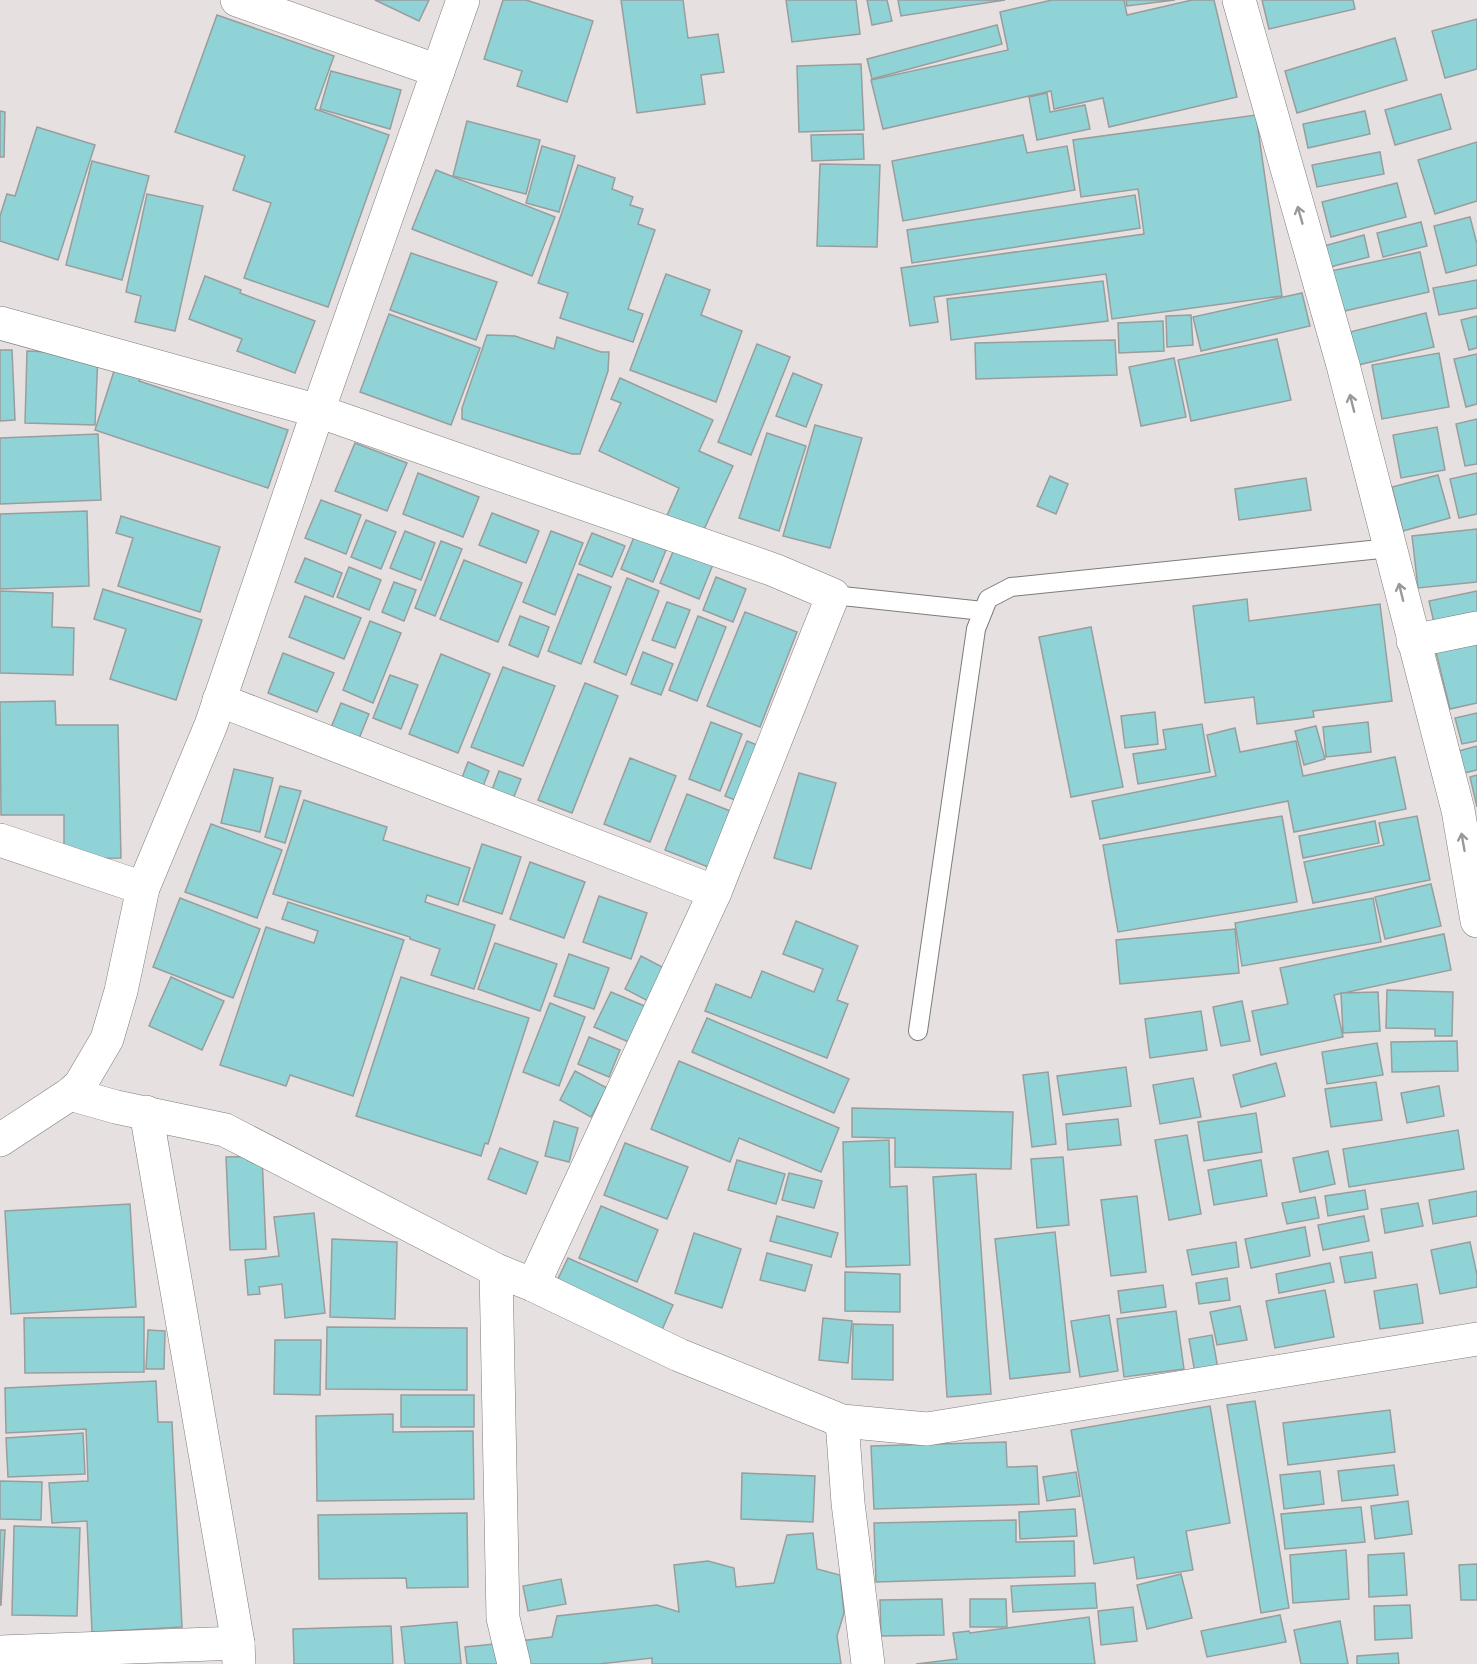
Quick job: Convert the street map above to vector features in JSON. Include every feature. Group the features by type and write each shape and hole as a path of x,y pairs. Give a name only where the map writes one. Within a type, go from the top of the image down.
{"street":[{"path":"237,0 438,70"},
{"path":"0,1140 80,1085 107,1039 121,991 143,888 212,725 318,411 463,0"},
{"path":"1239,0 1343,366 1458,810 1477,921"},
{"path":"0,323 318,411 774,570 833,595 715,892 533,1285"},
{"path":"1413,641 1477,627"},
{"path":"219,700 715,892"},
{"path":"0,840 143,888"},
{"path":"70,1094 225,1130 496,1270 533,1285 680,1355 842,1421 927,1429 1477,1339"},
{"path":"0,1652 239,1653 146,1112"},
{"path":"496,1270 504,1618 514,1664"},
{"path":"842,1421 848,1503 868,1664"}],"lane":[{"path":"918,1031 976,629 988,599 1011,587 1390,549"},
{"path":"833,595 983,611"}],"building":[{"path":"375,0 429,0 419,21"},
{"path":"503,0 526,0 593,21 567,102 517,86 522,71 484,59"},
{"path":"621,0 683,0 688,38 718,34 724,72 701,75 705,104 637,113"},
{"path":"786,0 856,0 860,34 792,42"},
{"path":"867,0 887,0 892,21 872,25"},
{"path":"898,0 1005,0 901,16"},
{"path":"1052,0 1124,0 1127,15 1192,0 1214,0 1237,97 1109,127 1103,98 1054,109 1051,91 883,129 871,80 1008,50 1000,12"},
{"path":"1126,0 1175,0 1127,6"},
{"path":"1262,0 1353,0 1355,9 1269,29"},
{"path":"217,15 334,56 315,109 389,135 328,307 244,278 271,203 233,190 245,156 175,132"},
{"path":"1477,19 1477,69 1445,78 1432,31"},
{"path":"997,25 1002,44 872,79 867,59"},
{"path":"1395,38 1407,80 1297,113 1285,71"},
{"path":"861,64 864,130 799,132 797,66"},
{"path":"331,71 401,90 390,129 320,109"},
{"path":"1047,93 1050,112 1085,105 1090,129 1037,140 1029,97"},
{"path":"1441,94 1451,129 1395,145 1385,110"},
{"path":"0,111 5,112 4,157 0,157"},
{"path":"1365,111 1370,134 1308,148 1303,124"},
{"path":"1256,115 1282,296 1112,319 1106,274 934,297 938,322 910,326 901,268 1144,234 1138,189 1081,197 1073,140"},
{"path":"467,121 540,140 526,194 453,176"},
{"path":"37,127 95,145 58,260 0,241 0,216 7,194 15,196"},
{"path":"863,134 864,159 812,161 811,135"},
{"path":"1023,135 1027,153 1067,146 1075,190 903,221 892,161"},
{"path":"1477,142 1477,201 1435,214 1418,160"},
{"path":"542,146 575,156 559,212 526,203"},
{"path":"1380,152 1384,174 1317,187 1312,165"},
{"path":"92,161 149,176 122,280 66,265"},
{"path":"820,164 880,165 877,247 817,246"},
{"path":"578,165 615,178 612,189 633,197 630,205 643,209 638,224 655,230 628,309 643,314 633,342 560,318 568,293 538,283"},
{"path":"436,170 555,217 532,276 412,229"},
{"path":"1397,183 1406,217 1331,237 1322,202"},
{"path":"147,194 203,206 175,331 135,322 141,296 126,292"},
{"path":"1135,195 1140,228 912,263 907,230"},
{"path":"1470,217 1477,244 1477,265 1446,273 1434,226"},
{"path":"1421,222 1427,246 1383,257 1377,233"},
{"path":"1364,235 1369,257 1330,267 1324,246"},
{"path":"1420,252 1429,292 1340,312 1331,271"},
{"path":"411,253 497,282 476,340 390,310"},
{"path":"666,274 710,290 701,315 742,331 716,402 630,370"},
{"path":"205,276 241,290 240,293 315,321 295,373 237,351 242,339 189,319"},
{"path":"1477,280 1477,308 1439,315 1433,288"},
{"path":"1103,281 1108,321 951,340 947,299"},
{"path":"1302,293 1310,326 1201,351 1193,317"},
{"path":"1426,313 1434,347 1358,365 1350,332"},
{"path":"389,314 480,348 451,425 360,392"},
{"path":"1191,315 1193,345 1167,347 1166,316"},
{"path":"1477,316 1477,348 1469,350 1461,320"},
{"path":"1163,321 1164,351 1119,353 1118,323"},
{"path":"487,335 515,336 554,349 557,337 601,352 609,352 608,371 580,454 572,454 462,419 462,408"},
{"path":"1277,339 1291,400 1191,421 1178,360"},
{"path":"1115,340 1117,375 976,379 975,343"},
{"path":"757,344 790,357 751,455 718,442"},
{"path":"0,350 12,350 15,420 0,421"},
{"path":"27,351 98,354 95,425 25,423"},
{"path":"1439,353 1449,407 1382,419 1372,365"},
{"path":"1477,354 1477,404 1466,407 1454,359"},
{"path":"1174,358 1186,417 1141,426 1129,367"},
{"path":"116,365 142,373 139,381 288,430 268,488 95,430"},
{"path":"793,373 822,385 806,427 776,416"},
{"path":"620,378 713,420 699,451 733,466 701,536 665,520 679,488 599,451 621,403 611,399"},
{"path":"1477,419 1477,464 1465,466 1456,424"},
{"path":"815,425 862,438 830,548 783,536"},
{"path":"1437,427 1445,470 1401,478 1393,435"},
{"path":"767,433 806,446 779,531 739,518"},
{"path":"98,434 101,500 0,504 0,438"},
{"path":"355,443 407,463 387,511 335,491"},
{"path":"418,473 479,497 463,537 403,514"},
{"path":"1477,473 1477,514 1459,518 1450,479"},
{"path":"1438,475 1450,518 1403,531 1392,487"},
{"path":"1050,476 1068,484 1056,514 1037,506"},
{"path":"1306,478 1311,510 1239,520 1235,489"},
{"path":"321,500 361,515 346,554 305,538"},
{"path":"87,511 89,586 0,589 0,514"},
{"path":"492,513 539,531 526,563 479,545"},
{"path":"121,516 220,547 200,612 118,586 133,538 116,533"},
{"path":"366,520 396,532 381,569 351,557"},
{"path":"1477,529 1477,582 1418,588 1412,536"},
{"path":"405,531 435,543 421,580 390,568"},
{"path":"551,531 583,543 555,615 523,602"},
{"path":"592,533 625,546 612,577 579,564"},
{"path":"634,537 666,550 653,582 621,569"},
{"path":"441,541 462,549 435,616 415,608"},
{"path":"675,547 714,562 699,599 660,583"},
{"path":"305,558 342,573 333,597 295,582"},
{"path":"464,560 522,583 498,642 440,619"},
{"path":"349,567 381,580 369,610 337,597"},
{"path":"578,574 611,587 581,664 548,651"},
{"path":"716,577 746,589 733,622 703,610"},
{"path":"627,578 659,591 626,675 594,662"},
{"path":"394,582 416,590 404,621 382,612"},
{"path":"103,589 202,620 176,700 110,679 126,629 94,619"},
{"path":"0,591 53,593 52,627 74,628 73,675 0,673"},
{"path":"1477,591 1477,617 1435,627 1429,601"},
{"path":"305,596 361,618 344,659 289,637"},
{"path":"1247,599 1249,621 1380,604 1392,701 1313,711 1314,717 1257,724 1254,697 1205,703 1193,606"},
{"path":"667,602 690,610 675,648 652,640"},
{"path":"745,612 797,632 760,727 707,706"},
{"path":"520,616 549,627 538,657 509,645"},
{"path":"698,616 726,627 697,701 669,690"},
{"path":"370,621 401,633 373,703 343,690"},
{"path":"1091,627 1123,787 1071,797 1039,637"},
{"path":"1477,642 1477,703 1450,709 1436,652"},
{"path":"643,652 673,664 661,695 631,684"},
{"path":"283,653 334,673 317,712 268,693"},
{"path":"441,654 490,674 458,753 409,734"},
{"path":"503,667 555,686 523,766 471,747"},
{"path":"390,675 418,685 401,729 373,718"},
{"path":"585,683 618,696 572,813 538,800"},
{"path":"55,701 56,725 118,725 121,858 64,859 64,815 1,815 0,702"},
{"path":"341,703 369,714 358,741 330,730"},
{"path":"1155,712 1158,744 1125,748 1121,716"},
{"path":"1477,713 1477,741 1462,744 1455,718"},
{"path":"711,722 742,734 720,791 689,779"},
{"path":"1368,722 1371,752 1326,757 1323,727"},
{"path":"1202,724 1210,772 1138,784 1133,754 1166,749 1163,730"},
{"path":"1316,726 1325,759 1304,765 1295,731"},
{"path":"1235,728 1240,752 1296,741 1303,776 1395,757 1406,809 1294,832 1288,801 1100,839 1092,801 1216,776 1207,735"},
{"path":"747,741 767,749 745,804 725,796"},
{"path":"1477,746 1477,770 1460,774 1455,752"},
{"path":"630,758 676,776 650,842 604,824"},
{"path":"468,762 489,771 482,789 461,780"},
{"path":"234,769 273,778 260,832 221,823"},
{"path":"499,771 521,779 511,804 490,795"},
{"path":"799,773 836,783 811,869 774,858"},
{"path":"1477,775 1477,807 1470,777"},
{"path":"280,786 301,791 285,843 265,837"},
{"path":"687,794 738,814 716,870 665,850"},
{"path":"304,800 387,827 383,840 470,868 458,905 427,895 425,902 495,925 474,989 431,975 440,949 410,939 410,937 273,894"},
{"path":"1282,816 1297,902 1118,932 1103,845"},
{"path":"1417,816 1430,880 1313,903 1304,862 1384,845 1379,823"},
{"path":"1375,821 1379,843 1303,858 1299,836"},
{"path":"211,824 282,850 257,918 185,892"},
{"path":"482,844 521,857 502,914 463,901"},
{"path":"530,862 585,882 564,938 510,919"},
{"path":"1431,884 1441,926 1385,939 1375,897"},
{"path":"599,896 647,913 631,959 583,942"},
{"path":"180,898 260,929 233,998 153,967"},
{"path":"1373,898 1381,942 1242,966 1235,923"},
{"path":"288,902 404,940 353,1096 290,1075 286,1086 220,1065 266,927 314,943 318,931 282,919"},
{"path":"796,921 858,946 837,1000 848,1004 827,1058 705,1011 716,984 751,998 762,971 814,992 823,969 783,954"},
{"path":"1235,929 1239,973 1120,984 1116,940"},
{"path":"1444,934 1451,970 1334,995 1343,1037 1261,1055 1252,1011 1288,1004 1280,968"},
{"path":"495,943 557,964 540,1011 478,989"},
{"path":"569,954 609,968 594,1009 554,996"},
{"path":"641,956 668,970 652,1003 625,989"},
{"path":"171,977 224,1001 202,1050 149,1026"},
{"path":"401,977 529,1018 488,1144 485,1143 481,1156 356,1116"},
{"path":"1387,990 1453,992 1452,1036 1435,1036 1435,1029 1386,1028"},
{"path":"611,992 647,1007 631,1043 594,1027"},
{"path":"1378,992 1380,1031 1343,1033 1341,993"},
{"path":"1242,1001 1250,1041 1221,1046 1213,1007"},
{"path":"550,1003 585,1017 559,1086 523,1072"},
{"path":"1201,1011 1207,1050 1150,1058 1145,1019"},
{"path":"707,1018 849,1079 834,1113 692,1052"},
{"path":"589,1037 620,1050 609,1077 578,1064"},
{"path":"1457,1041 1458,1071 1392,1072 1391,1042"},
{"path":"1377,1043 1383,1075 1327,1084 1322,1052"},
{"path":"679,1061 839,1128 821,1172 739,1138 730,1162 651,1129"},
{"path":"1276,1063 1285,1096 1241,1107 1233,1075"},
{"path":"1126,1067 1131,1106 1063,1115 1057,1076"},
{"path":"575,1071 607,1088 591,1117 560,1100"},
{"path":"1048,1072 1056,1144 1032,1147 1023,1075"},
{"path":"1193,1078 1201,1117 1160,1124 1153,1085"},
{"path":"1376,1082 1382,1120 1331,1127 1325,1089"},
{"path":"1439,1086 1444,1116 1407,1123 1401,1093"},
{"path":"852,1108 1013,1112 1011,1169 895,1167 895,1138 852,1137"},
{"path":"1256,1113 1262,1152 1204,1161 1198,1122"},
{"path":"1118,1119 1121,1145 1068,1150 1066,1124"},
{"path":"554,1121 578,1128 569,1162 545,1156"},
{"path":"1458,1130 1464,1169 1349,1187 1343,1149"},
{"path":"1187,1135 1201,1214 1169,1220 1155,1140"},
{"path":"889,1140 890,1187 907,1186 910,1265 846,1267 843,1142"},
{"path":"625,1143 688,1167 667,1219 604,1195"},
{"path":"500,1148 538,1162 526,1194 488,1179"},
{"path":"1328,1151 1335,1184 1300,1192 1293,1158"},
{"path":"262,1156 266,1249 230,1250 226,1157"},
{"path":"1063,1157 1069,1225 1037,1228 1031,1159"},
{"path":"737,1160 785,1174 776,1204 728,1190"},
{"path":"1261,1160 1267,1196 1214,1205 1208,1170"},
{"path":"789,1173 822,1181 814,1208 782,1200"},
{"path":"976,1174 991,1394 947,1397 933,1177"},
{"path":"1365,1190 1368,1209 1328,1216 1325,1196"},
{"path":"1477,1191 1477,1216 1433,1224 1429,1200"},
{"path":"1137,1196 1146,1272 1111,1276 1101,1200"},
{"path":"1315,1197 1319,1218 1287,1224 1282,1203"},
{"path":"1418,1203 1423,1226 1385,1233 1381,1209"},
{"path":"130,1204 136,1307 11,1314 5,1211"},
{"path":"601,1206 658,1230 637,1282 579,1258"},
{"path":"314,1213 325,1313 285,1318 282,1284 259,1287 260,1294 248,1295 245,1260 279,1256 274,1217"},
{"path":"777,1216 838,1233 831,1257 770,1241"},
{"path":"1364,1216 1369,1241 1323,1250 1318,1225"},
{"path":"1305,1227 1310,1256 1251,1268 1245,1239"},
{"path":"1055,1232 1070,1372 1010,1379 995,1239"},
{"path":"694,1233 741,1249 722,1308 675,1293"},
{"path":"332,1239 397,1242 395,1319 330,1317"},
{"path":"1236,1242 1239,1267 1192,1275 1187,1250"},
{"path":"1470,1242 1477,1275 1477,1287 1440,1294 1431,1250"},
{"path":"1372,1252 1376,1278 1345,1283 1340,1257"},
{"path":"767,1253 812,1265 805,1291 760,1280"},
{"path":"568,1258 673,1305 661,1332 555,1285"},
{"path":"1330,1263 1334,1282 1279,1293 1276,1274"},
{"path":"845,1272 900,1274 900,1312 845,1311"},
{"path":"1227,1278 1230,1300 1199,1304 1196,1283"},
{"path":"1417,1284 1423,1323 1380,1329 1374,1291"},
{"path":"1163,1285 1166,1307 1121,1313 1118,1291"},
{"path":"1325,1290 1334,1337 1275,1348 1266,1301"},
{"path":"1240,1306 1247,1340 1217,1345 1210,1312"},
{"path":"1176,1311 1184,1369 1124,1377 1117,1319"},
{"path":"1109,1315 1118,1371 1080,1377 1071,1321"},
{"path":"144,1317 144,1372 25,1373 24,1318"},
{"path":"823,1318 852,1321 848,1363 819,1360"},
{"path":"853,1324 893,1325 893,1380 852,1379"},
{"path":"327,1327 467,1328 467,1390 326,1389"},
{"path":"148,1330 165,1331 164,1369 146,1369"},
{"path":"1212,1335 1218,1369 1195,1373 1189,1339"},
{"path":"275,1340 321,1340 320,1395 274,1394"},
{"path":"156,1381 158,1422 172,1422 182,1627 92,1632 87,1521 52,1523 49,1483 88,1481 86,1429 6,1433 5,1388"},
{"path":"401,1395 474,1395 474,1427 401,1427"},
{"path":"1255,1401 1289,1608 1261,1613 1227,1405"},
{"path":"1210,1406 1230,1523 1186,1531 1193,1570 1137,1579 1134,1557 1094,1564 1071,1430"},
{"path":"1390,1410 1395,1452 1288,1465 1283,1423"},
{"path":"393,1414 393,1432 473,1431 474,1499 317,1501 316,1416"},
{"path":"83,1433 85,1474 8,1477 6,1438"},
{"path":"1006,1442 1007,1467 1037,1466 1039,1504 874,1509 871,1446"},
{"path":"1394,1465 1398,1495 1342,1501 1338,1471"},
{"path":"1320,1471 1324,1504 1284,1509 1280,1475"},
{"path":"1076,1472 1080,1496 1047,1501 1043,1477"},
{"path":"742,1473 815,1476 813,1522 741,1519"},
{"path":"0,1481 42,1482 41,1520 0,1519"},
{"path":"1408,1501 1412,1534 1375,1539 1371,1506"},
{"path":"1361,1507 1365,1542 1285,1549 1281,1514"},
{"path":"1075,1509 1077,1536 1020,1539 1019,1512"},
{"path":"467,1513 468,1587 407,1588 406,1578 319,1579 318,1515"},
{"path":"1016,1520 1016,1542 1074,1541 1075,1576 876,1582 874,1523"},
{"path":"14,1526 80,1528 77,1616 12,1615"},
{"path":"0,1530 5,1530 1,1605 0,1605"},
{"path":"813,1533 817,1569 840,1575 844,1613 837,1636 841,1664 652,1664 652,1658 599,1664 522,1664 520,1641 552,1637 557,1616 657,1605 679,1612 674,1565 708,1561 734,1568 736,1587 774,1583 787,1535"},
{"path":"1346,1550 1349,1599 1293,1603 1290,1555"},
{"path":"1404,1553 1407,1595 1369,1597 1368,1555"},
{"path":"1477,1564 1477,1600 1461,1600 1459,1565"},
{"path":"1181,1574 1192,1618 1147,1629 1137,1585"},
{"path":"561,1579 566,1604 528,1611 523,1586"},
{"path":"1095,1583 1097,1608 1013,1612 1011,1586"},
{"path":"942,1599 944,1635 881,1636 880,1600"},
{"path":"970,1599 1006,1599 1007,1627 970,1627"},
{"path":"1410,1605 1412,1638 1375,1640 1374,1606"},
{"path":"1133,1607 1137,1641 1101,1645 1098,1611"},
{"path":"1280,1615 1286,1642 1207,1657 1201,1631"},
{"path":"1089,1617 1095,1664 916,1664 957,1659 953,1633 969,1631 970,1633"},
{"path":"1340,1621 1348,1664 1301,1664 1294,1630"},
{"path":"457,1622 461,1664 405,1664 401,1627"},
{"path":"391,1626 393,1664 294,1664 293,1629"},
{"path":"504,1643 506,1664 467,1664 465,1647"},
{"path":"1398,1653 1399,1664 1357,1664 1357,1656"}]}
